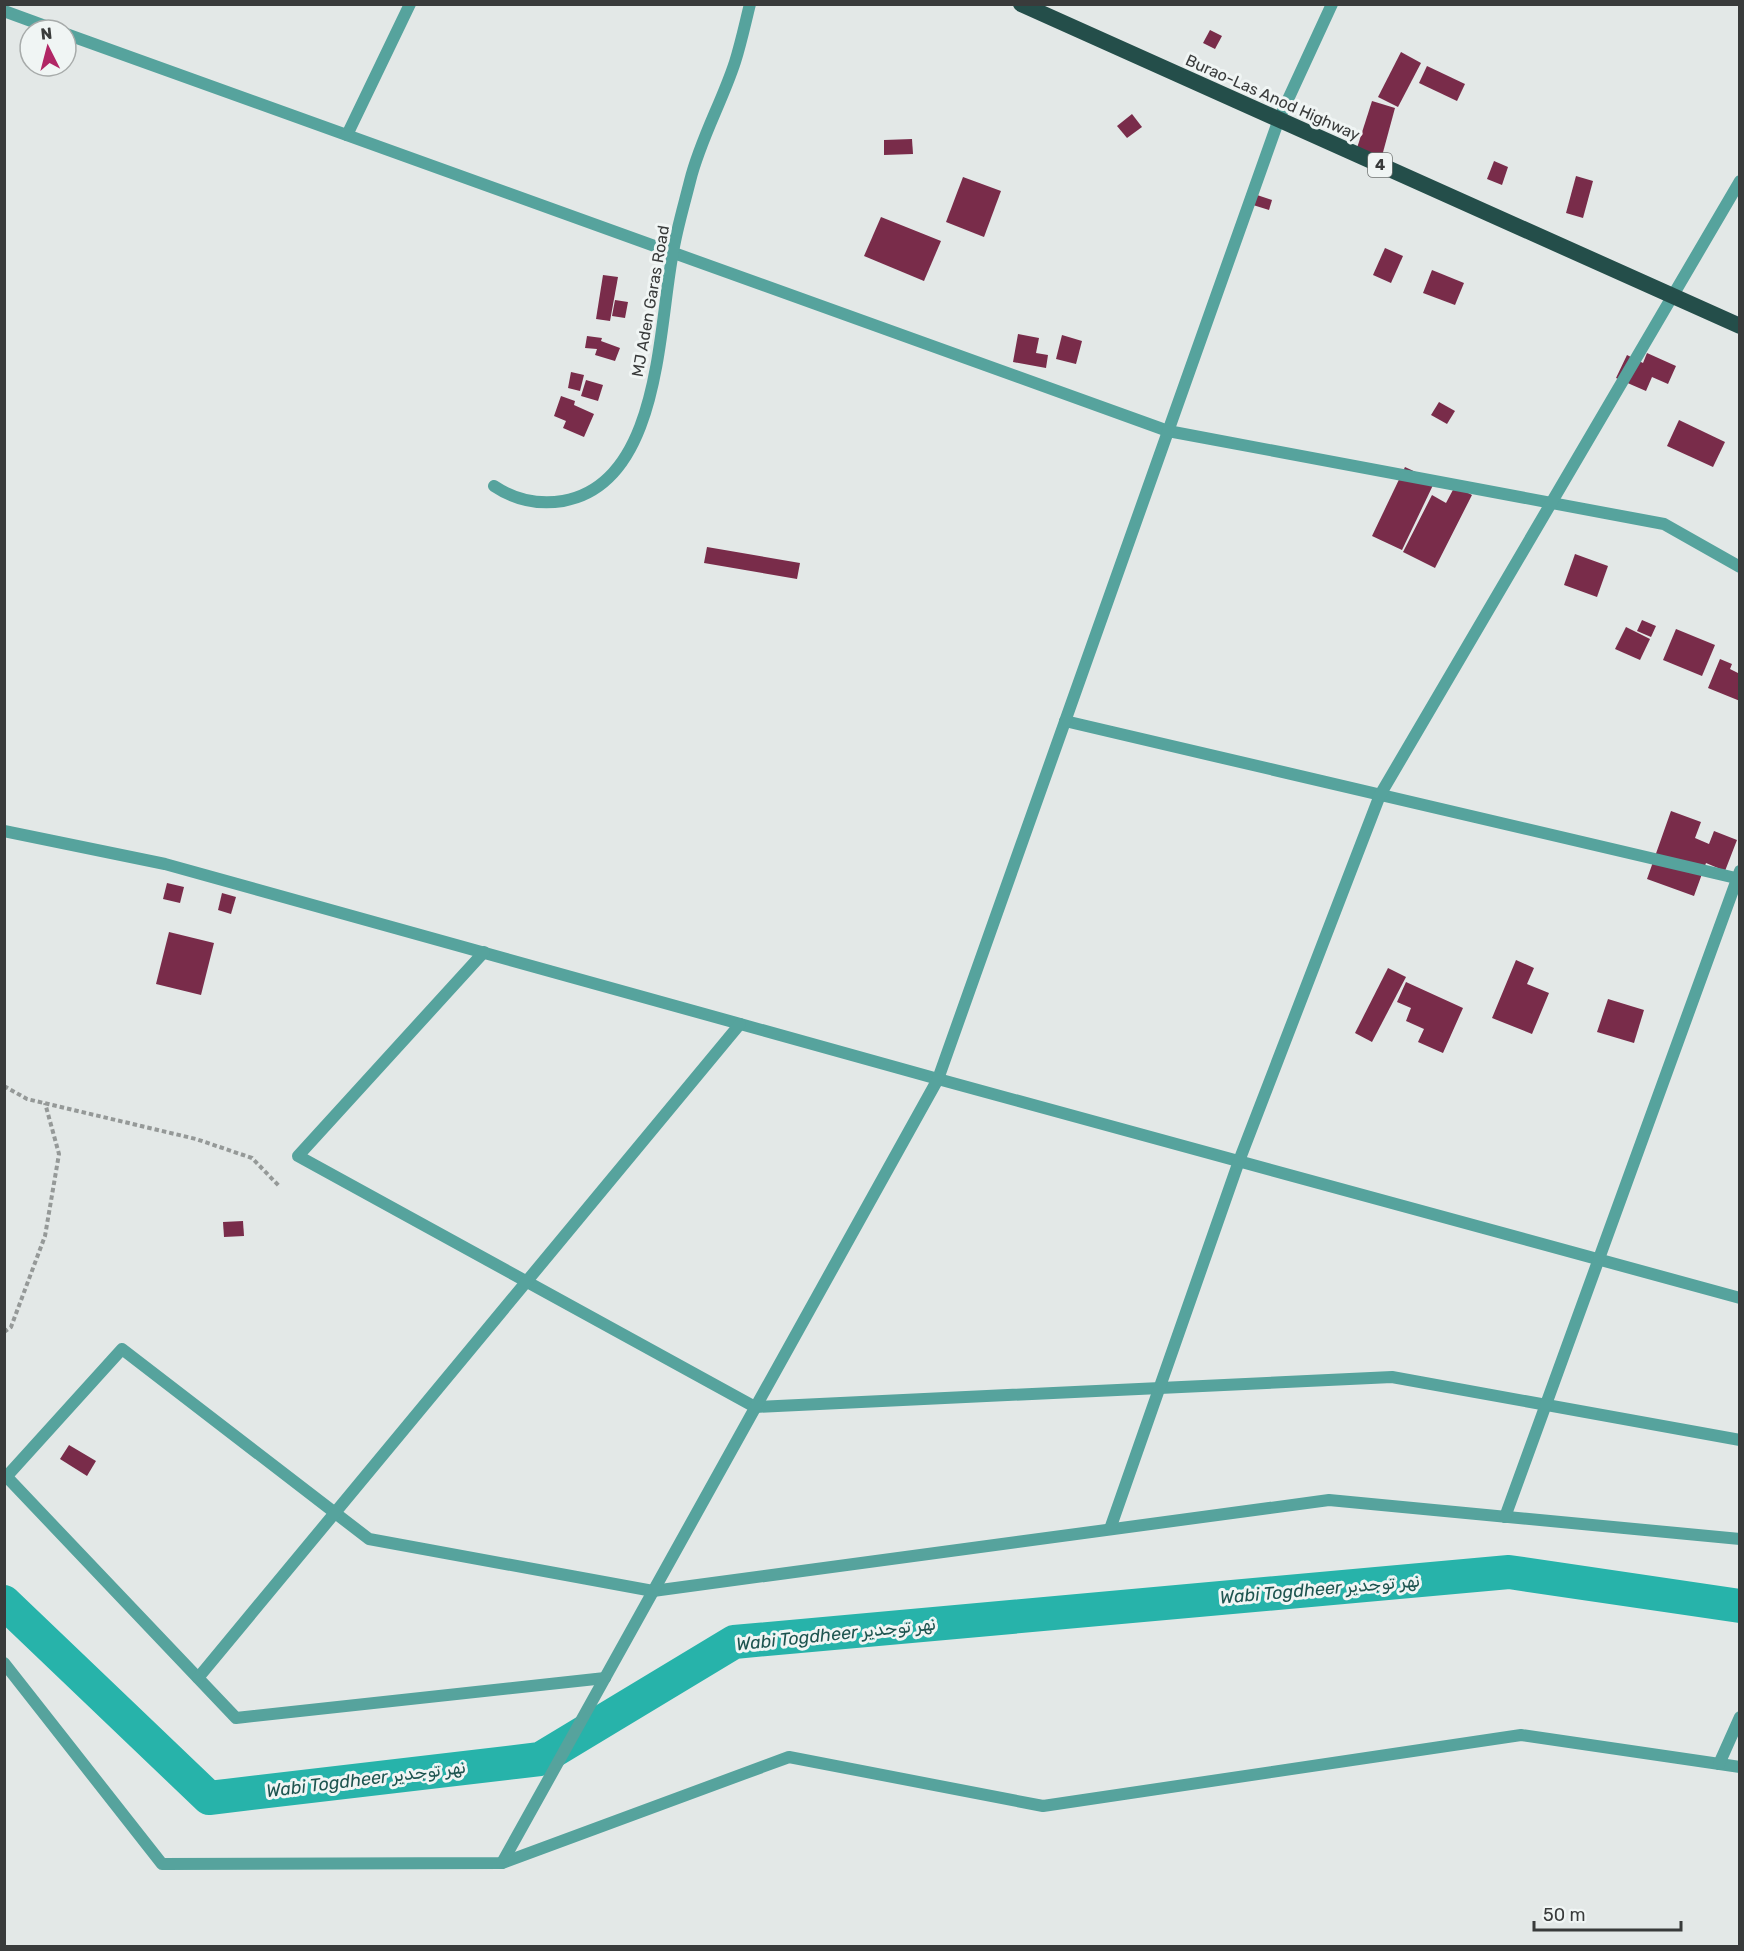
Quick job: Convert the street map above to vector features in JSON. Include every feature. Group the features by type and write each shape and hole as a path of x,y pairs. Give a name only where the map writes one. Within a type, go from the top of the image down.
{"highway":[{"name":"Burao-Las Anod Highway","path":"1021,4 1740,326"}],"street":[{"path":"347,135 410,4"},
{"name":"MJ Aden Garas Road","path":"494,486 507,495 530,502 551,503 579,498 600,487 614,474 636,436 650,393 664,328 672,253 692,175 735,63 750,4"},
{"path":"502,1863 938,1079 1279,119 1332,4"},
{"path":"4,11 23,18"},
{"path":"78,38 1168,431 1664,524 1740,567"},
{"path":"1110,1530 1239,1161 1380,795 1740,181"},
{"path":"1065,721 1738,876 1505,1517"},
{"path":"4,831 165,864 938,1079 1740,1298"},
{"path":"484,952 298,1156 755,1407 1392,1377 1740,1440"},
{"path":"198,1678 740,1024"},
{"path":"605,1678 236,1718 6,1475 122,1349 369,1539 653,1591 1329,1500 1740,1539"},
{"path":"4,1663 162,1864 502,1863 789,1756 1043,1806 1521,1735 1740,1767"},
{"path":"1719,1764 1740,1717"}],"path":[{"path":"4,1086 27,1099 196,1138 252,1158 280,1187"},
{"path":"4,1332 11,1327 45,1236 59,1154 45,1103"}],"building":[{"path":"1210,30 1222,36 1215,49 1203,43"},
{"path":"1401,52 1421,63 1398,107 1378,97"},
{"path":"1427,66 1465,84 1457,101 1419,83"},
{"path":"1372,101 1395,108 1382,156 1357,148"},
{"path":"1132,114 1142,127 1127,138 1117,126"},
{"path":"912,139 913,154 884,155 884,140"},
{"path":"1494,161 1508,167 1502,185 1487,179"},
{"path":"1576,176 1593,181 1583,218 1566,213"},
{"path":"963,177 1001,191 984,237 946,222"},
{"path":"1257,195 1272,200 1269,210 1253,205"},
{"path":"881,217 941,241 924,281 864,256"},
{"path":"1385,248 1403,256 1391,283 1373,275"},
{"path":"1432,270 1464,283 1455,305 1423,293"},
{"path":"603,275 618,277 610,321 596,319"},
{"path":"615,300 628,302 625,318 612,316"},
{"path":"1018,334 1039,338 1036,353 1048,355 1046,368 1013,362"},
{"path":"1062,335 1082,341 1076,364 1056,359"},
{"path":"587,336 602,338 601,341 620,348 615,361 595,355 597,349 585,348"},
{"path":"1647,353 1676,366 1668,384 1652,377 1646,391 1616,378 1627,355 1643,363"},
{"path":"571,372 584,375 580,391 568,388"},
{"path":"586,380 603,385 598,401 581,396"},
{"path":"561,396 575,401 574,405 594,414 584,437 563,428 566,421 554,416"},
{"path":"1439,402 1455,411 1447,424 1431,415"},
{"path":"1679,420 1725,442 1713,467 1667,446"},
{"path":"1405,467 1435,481 1402,550 1372,536"},
{"path":"1455,486 1472,495 1435,568 1403,552 1432,495 1446,503"},
{"path":"707,547 800,563 797,579 704,563"},
{"path":"1575,554 1608,566 1597,597 1564,585"},
{"path":"1642,620 1656,626 1651,637 1637,631"},
{"path":"1626,627 1650,639 1640,660 1615,649"},
{"path":"1676,629 1715,645 1702,676 1663,660"},
{"path":"1720,659 1732,664 1730,669 1740,674 1740,701 1708,688"},
{"path":"1671,811 1701,822 1695,838 1709,844 1714,831 1737,840 1725,871 1706,863 1694,896 1647,879"},
{"path":"167,883 184,887 180,903 163,899"},
{"path":"222,893 236,897 231,914 218,910"},
{"path":"169,932 214,943 201,995 156,984"},
{"path":"1516,960 1534,968 1527,984 1549,993 1532,1034 1492,1018"},
{"path":"1388,968 1406,977 1372,1042 1355,1033"},
{"path":"1406,982 1463,1008 1443,1053 1418,1042 1424,1029 1406,1021 1411,1008 1397,1002"},
{"path":"1608,999 1644,1010 1634,1043 1597,1032"},
{"path":"243,1221 244,1236 224,1237 223,1222"},
{"path":"69,1445 96,1461 87,1476 60,1459"}],"waterway":[{"name":"Wabi Togdheer نهر توجدير","path":"4,1602 209,1798 540,1759 734,1642 1509,1572 1740,1606"}]}
